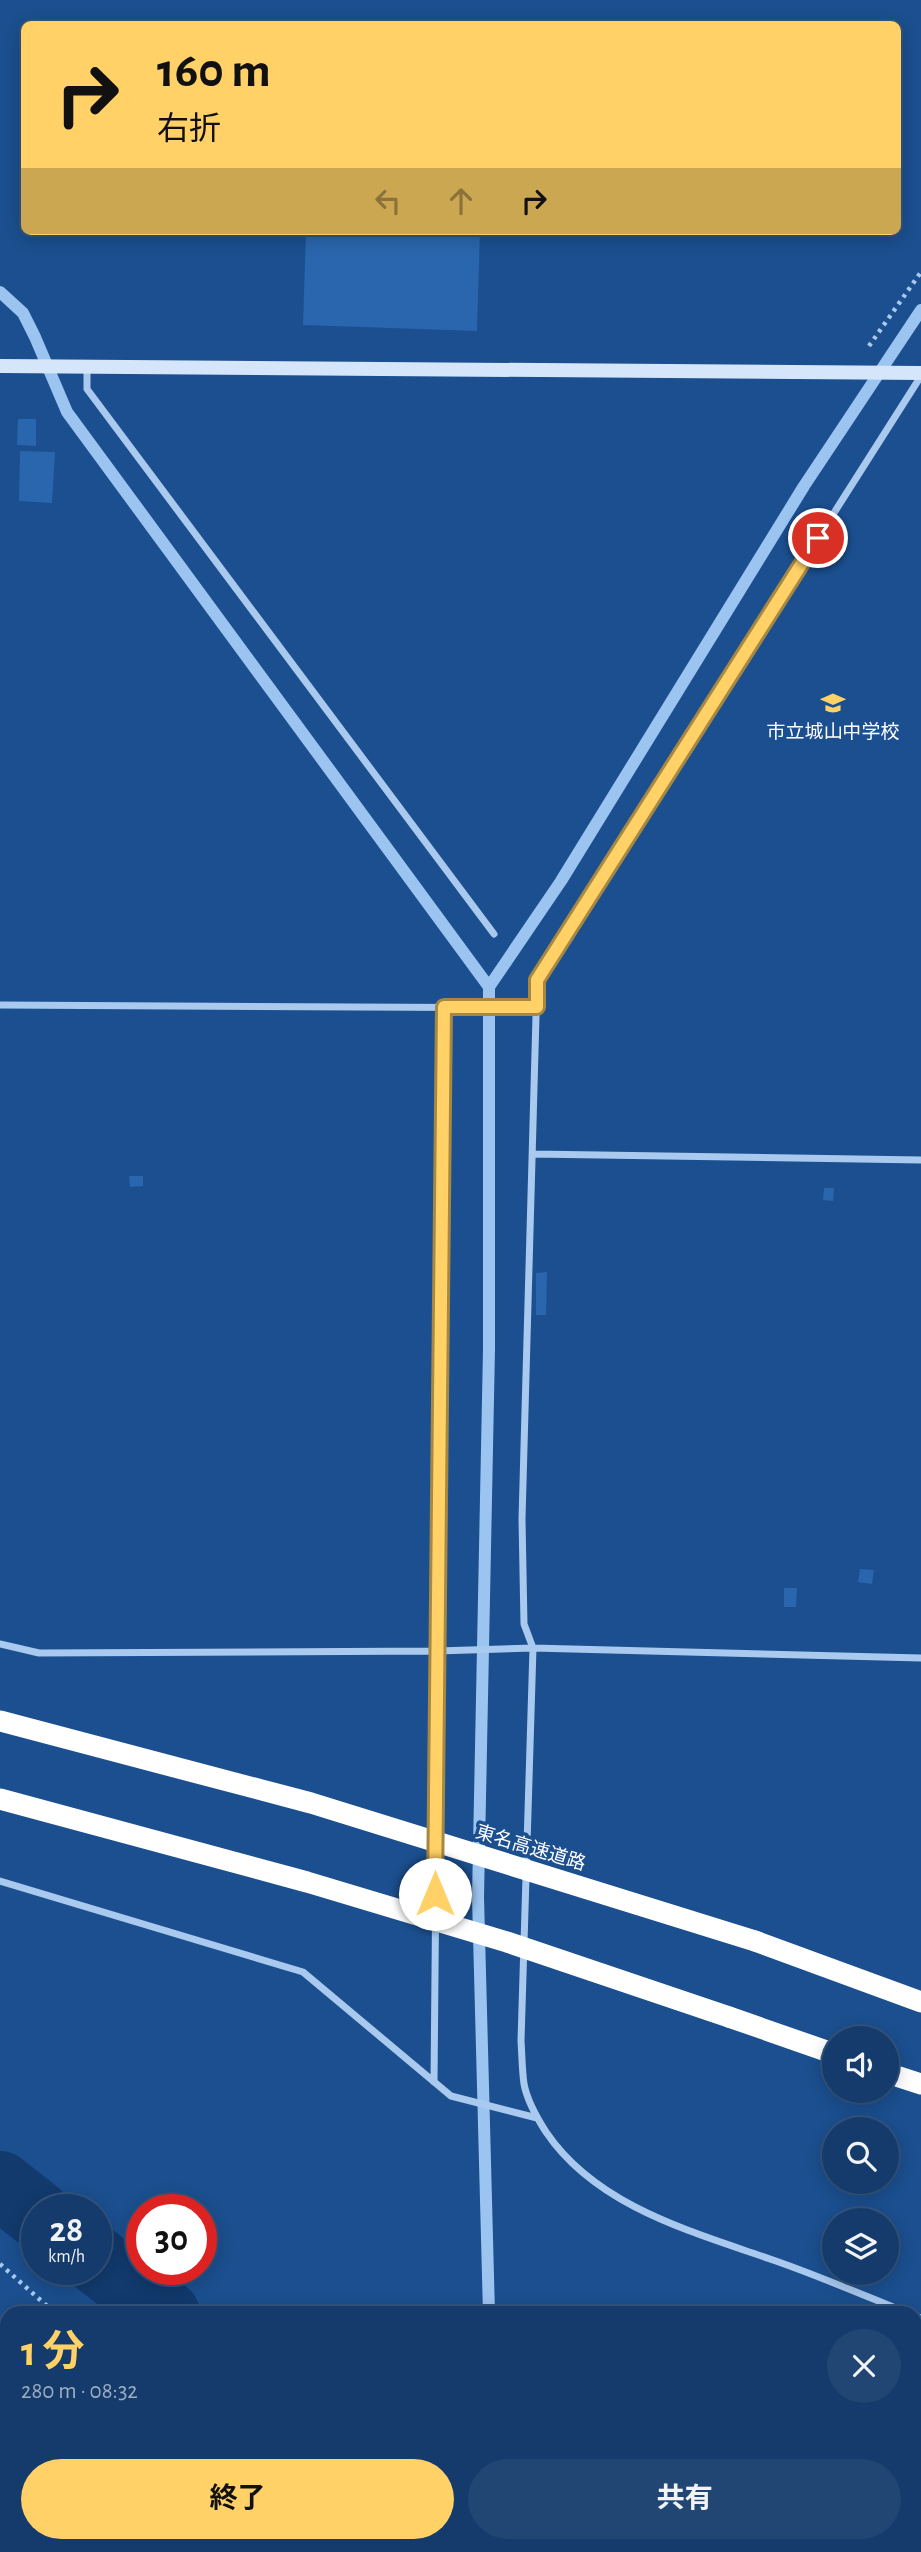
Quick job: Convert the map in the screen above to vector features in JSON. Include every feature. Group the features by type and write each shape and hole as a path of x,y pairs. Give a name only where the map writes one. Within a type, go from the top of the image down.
{"highway":[{"name":"東名高速道路","path":"0,1721 311,1803 755,1941 921,2002"},
{"path":"0,1799 307,1882 506,1942 822,2049"},
{"path":"899,2077 921,2084"}],"street":[{"path":"0,366 921,374"},
{"path":"87,367 86,389 494,934"},
{"path":"890,2306 673,2224 631,2205 593,2181 557,2148 537,2118 524,2086 521,2041 533,1648 524,1624 522,1532 537,980 921,374"},
{"path":"0,1005 537,1007"},
{"path":"434,2082 444,1007"},
{"path":"533,1154 921,1160"},
{"path":"0,1644 39,1653 533,1648 921,1658"},
{"path":"0,1881 303,1972 451,2096 537,2118"}],"path":[{"path":"850,372 921,272"},
{"path":"0,2264 47,2306"}],"building":[{"path":"306,235 480,235 477,331 303,325"},
{"path":"18,419 36,419 36,446 17,445"},
{"path":"20,451 55,452 52,503 19,501"},
{"path":"129,1176 143,1176 143,1186 130,1187"},
{"path":"824,1188 834,1188 833,1201 823,1200"},
{"path":"547,1272 546,1315 536,1315 536,1273"},
{"path":"860,1569 874,1570 872,1584 858,1582"},
{"path":"784,1588 797,1588 796,1607 784,1607"}],"waterway":[{"path":"0,292 23,313 67,412 489,987"},
{"path":"489,2306 478,1897 489,1349 489,987 561,881 804,486 921,310"},
{"path":"0,2185 21,2201"},
{"path":"112,2272 156,2306"}],"place":[{"name":"市立城山中学校","path":"833,703"}],"route":[{"path":"435,1894 444,1007 537,1007 537,980 818,538"}]}
